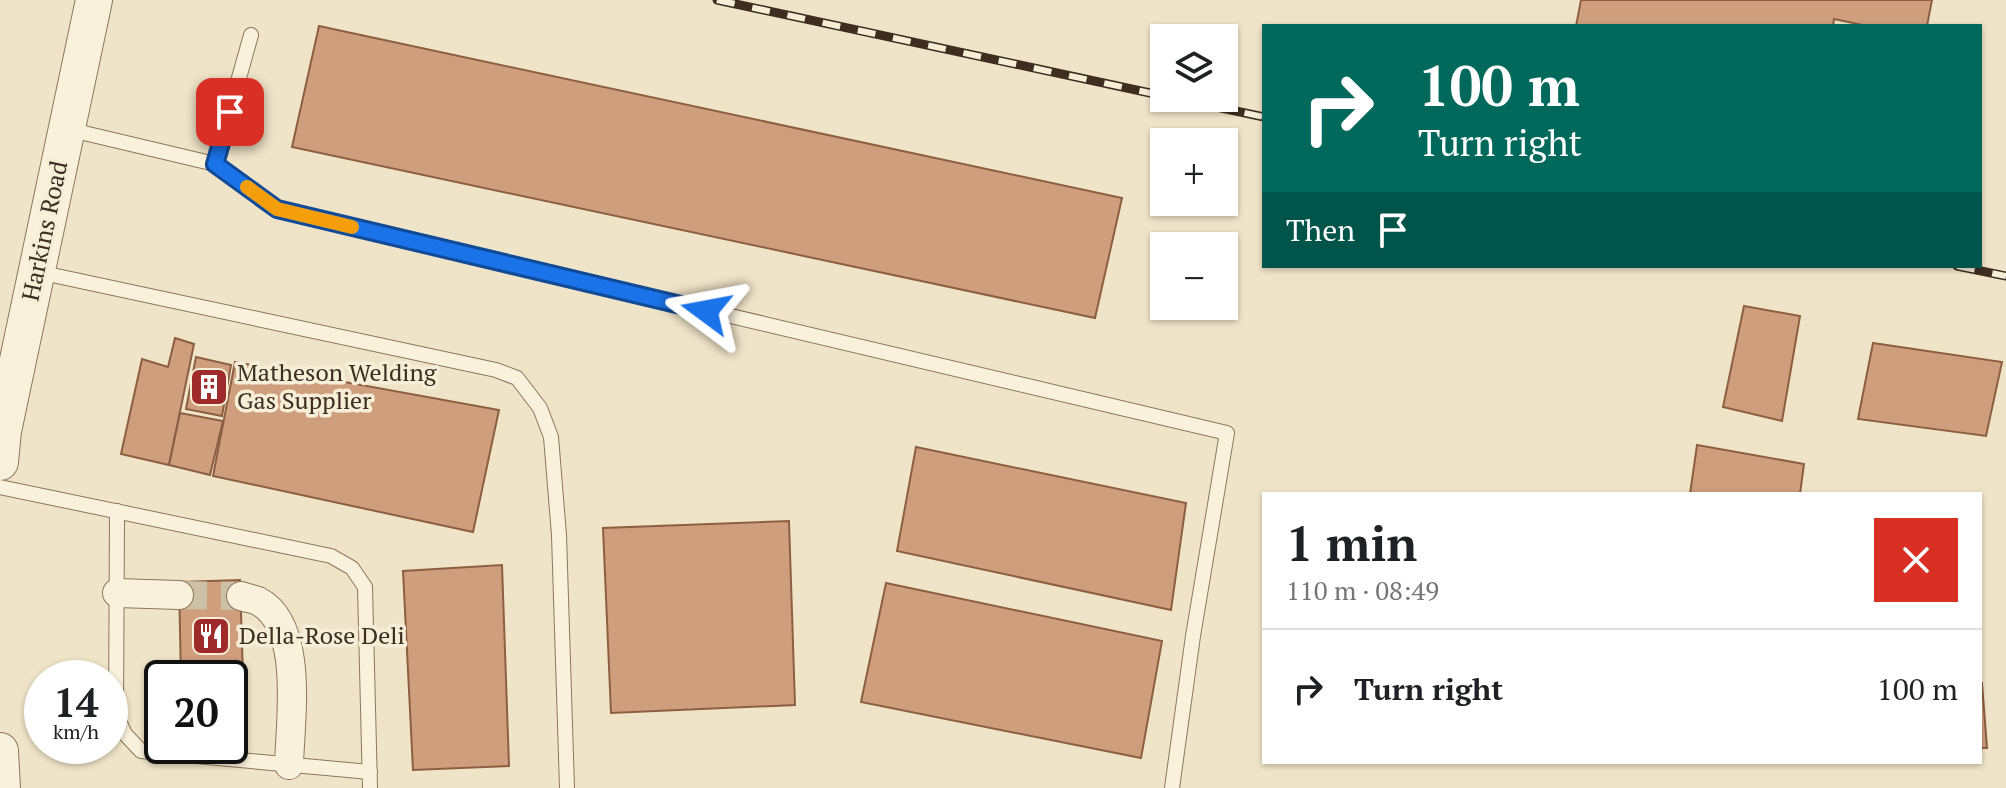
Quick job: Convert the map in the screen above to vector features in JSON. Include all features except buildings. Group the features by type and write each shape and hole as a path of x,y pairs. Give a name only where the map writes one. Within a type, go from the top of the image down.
{"street":[{"name":"Harkins Road","path":"0,462 3,431 94,0"},
{"path":"117,593 179,595"},
{"path":"241,596 260,602 273,614 285,635 290,665 289,765"},
{"path":"0,751 2,788"}],"lane":[{"path":"215,164 251,35"},
{"path":"67,129 215,164 277,209 1227,433 1193,636 1172,788"},
{"path":"37,271 496,370 517,378 540,408 551,437 559,535 567,788"},
{"path":"0,487 331,556 352,568 365,587 370,788"},
{"path":"117,511 116,715 125,734 141,751 370,772"}],"tunnel":[{"path":"179,595 241,596"}],"railway":[{"path":"717,0 1150,93"},
{"path":"1238,112 1262,117"},
{"path":"1967,268 2006,276"}],"slow traffic":[{"path":"247,187 277,209 352,227"}],"place":[{"name":"Matheson Welding Gas Supplier","path":"209,387"},
{"name":"Della-Rose Deli","path":"211,636"}],"route":[{"path":"230,112 215,164 277,209 706,311"}]}
